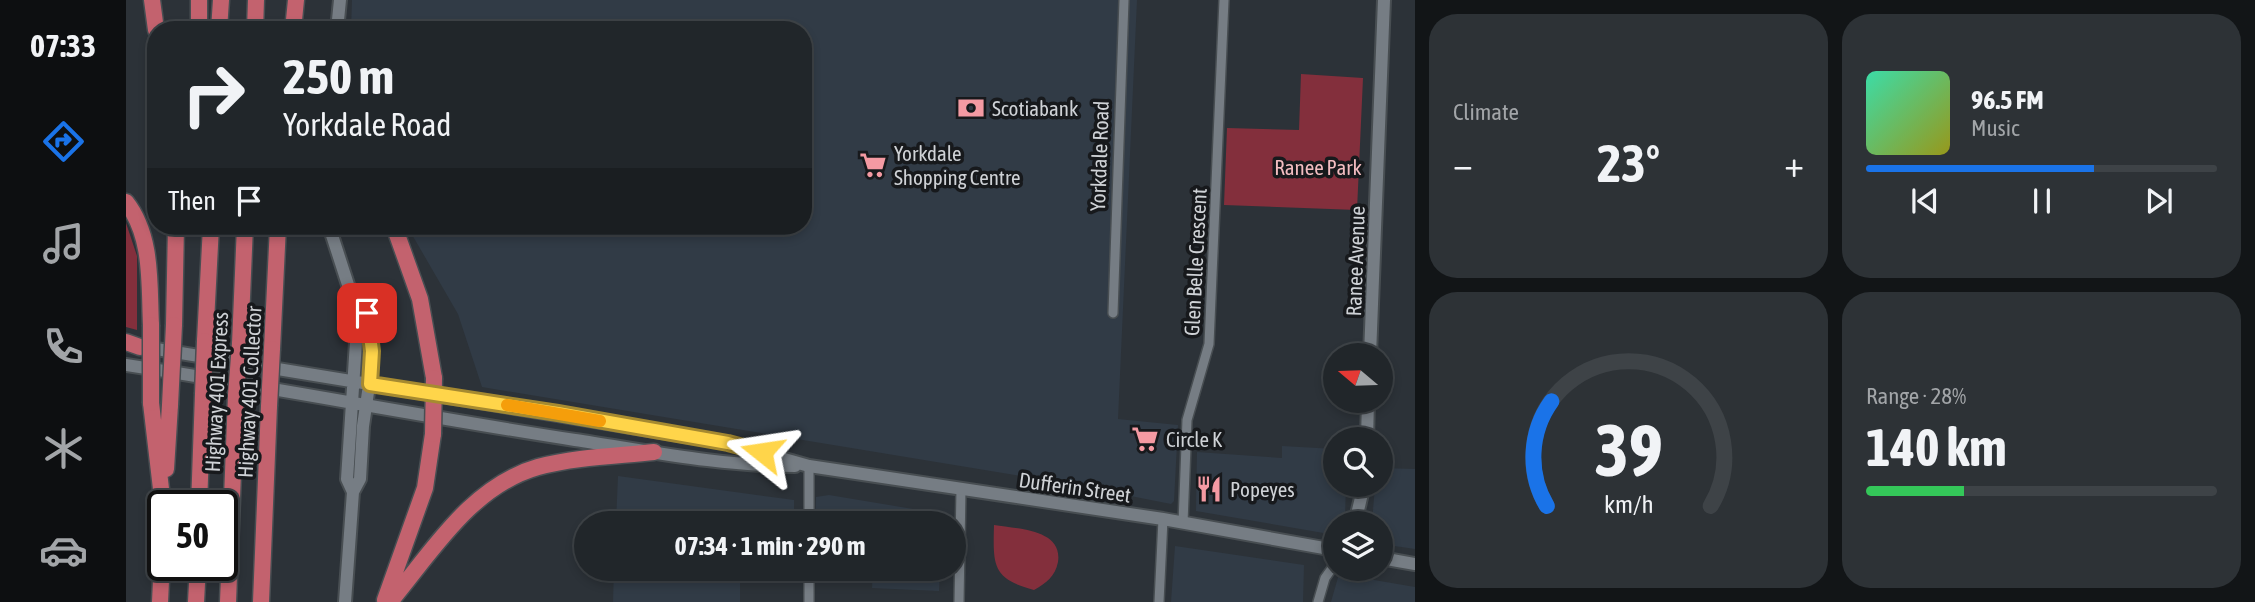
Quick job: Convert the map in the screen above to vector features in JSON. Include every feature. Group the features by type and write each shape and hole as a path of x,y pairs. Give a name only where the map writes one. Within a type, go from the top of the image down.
{"highway":[{"path":"199,0 200,21"},
{"path":"220,21 221,0"},
{"path":"255,21 256,0"},
{"path":"286,21 287,0"},
{"path":"294,21 296,0"},
{"path":"126,202 139,225 147,252 151,403 162,490"},
{"path":"165,490 176,235"},
{"name":"Highway 401 Express","path":"200,490 211,235"},
{"name":"Highway 401 Express","path":"228,602 245,235"},
{"name":"Highway 401 Collector","path":"261,602 278,235"},
{"path":"384,602 425,488 433,434 434,378 420,299 398,235"},
{"path":"390,602 460,517 496,486 535,468 569,461 654,452"},
{"path":"160,602 161,581"},
{"path":"196,602 197,581"}],"main road":[{"path":"338,21 340,0"},
{"name":"Ranee Avenue","path":"1370,343 1384,0"},
{"path":"332,235 351,295 356,351 346,479 353,492"},
{"path":"345,602 353,492 360,479 372,351 367,313 351,295"},
{"name":"Dufferin Street","path":"131,345 728,443 809,466"},
{"name":"Dufferin Street","path":"126,365 726,464 809,466 1163,519 1323,548"},
{"path":"1393,560 1415,564"}],"street":[{"name":"Yorkdale Road","path":"1113,313 1124,0"},
{"name":"Glen Belle Crescent","path":"1183,523 1187,420 1209,344 1224,0"},
{"path":"809,466 809,511"},
{"path":"959,602 961,489"},
{"path":"1159,602 1163,519"},
{"path":"810,581 810,602"},
{"path":"1318,602 1324,581"}],"shaded area":[{"path":"352,0 1137,0 1118,419 1178,425 1174,501 1171,504 1075,485 482,387 458,314 412,235 812,235 812,21 351,21"},
{"path":"1282,446 1323,448 1323,497 1346,497 1345,511 1323,511 1323,533 1196,511 1197,452 1282,458"},
{"path":"1393,468 1415,469 1415,549 1393,546 1393,511 1373,511 1374,497 1393,497"},
{"path":"618,476 794,500 794,511 617,511"},
{"path":"829,495 925,511 815,511 816,497"},
{"path":"1175,546 1304,565 1303,602 1171,602"},
{"path":"614,581 740,581 740,602 613,602"},
{"path":"872,581 939,581 939,591 872,588"},
{"path":"1337,581 1380,581 1415,587 1415,602 1331,602"}],"green space":[{"name":"Ranee Park","path":"1301,74 1363,78 1357,210 1224,205 1227,128 1299,130"},
{"path":"126,223 137,256 137,330 126,327"},
{"path":"994,525 1037,533 1053,543 1058,551 1058,562 1049,579 1034,590 1020,586 1003,575 995,560"}],"slow traffic":[{"path":"507,405 600,421"}],"place":[{"name":"Scotiabank","path":"971,108"},
{"name":"Yorkdale Shopping Centre","path":"873,165"},
{"name":"Circle K","path":"1145,439"},
{"name":"Popeyes","path":"1209,489"}],"route":[{"path":"367,313 372,351 370,384 558,413 728,443 762,452"}]}
